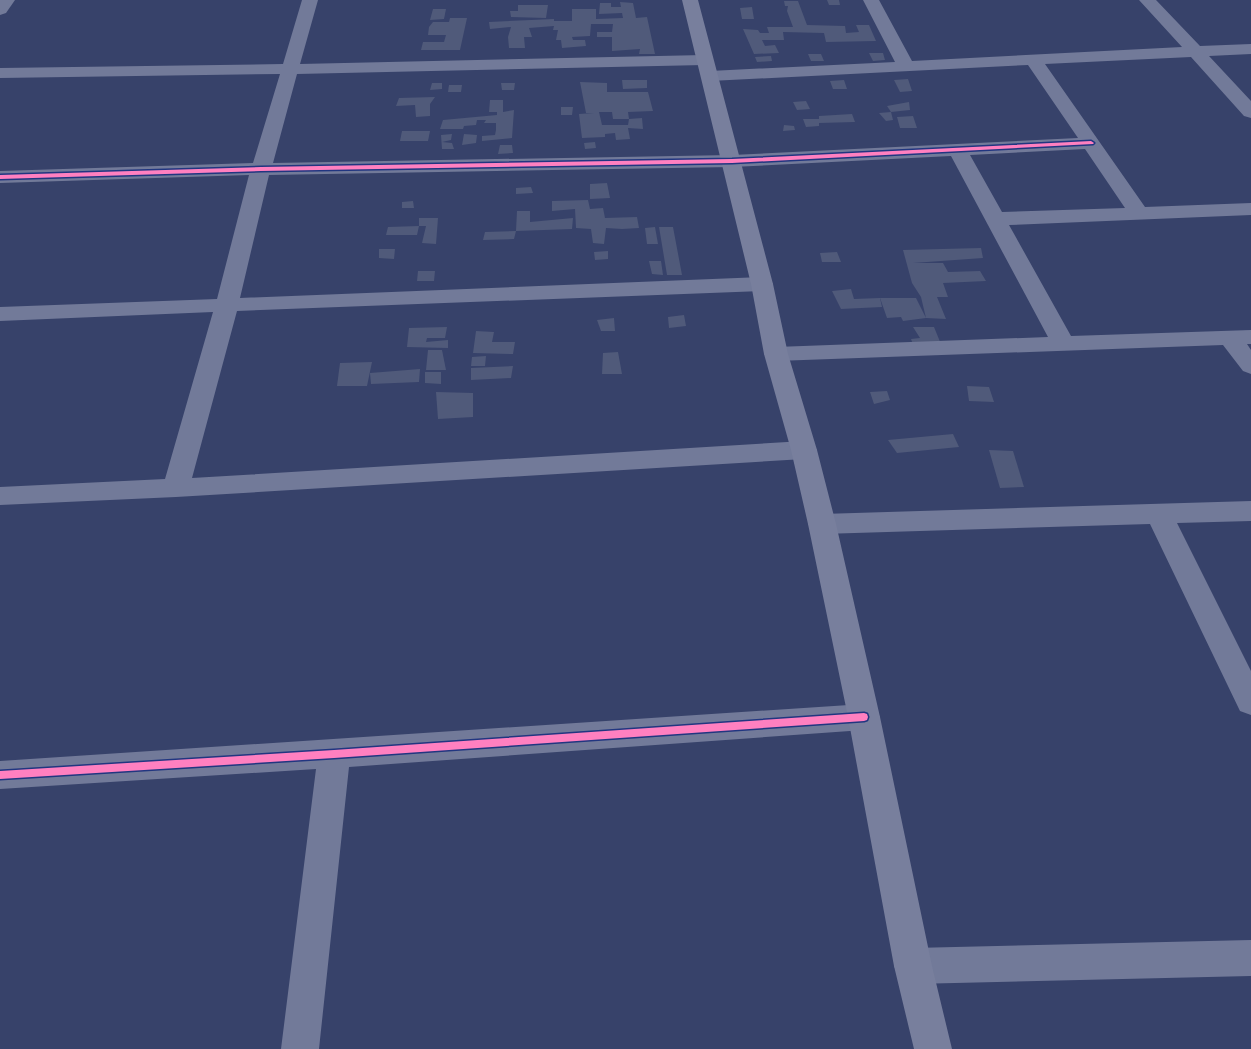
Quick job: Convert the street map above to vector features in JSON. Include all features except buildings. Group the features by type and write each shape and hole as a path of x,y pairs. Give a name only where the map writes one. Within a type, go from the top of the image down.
{"main road":[{"path":"690,0 762,284 776,354 804,450 822,524 864,717 913,966 933,1049"}],"street":[{"path":"0,10 7,0"},
{"path":"176,488 227,305 261,169 310,0"},
{"path":"871,0 906,66"},
{"path":"1148,0 1251,112"},
{"path":"0,72 906,66 1251,49"},
{"path":"1034,61 1140,214"},
{"path":"0,177 261,169 732,161 1091,143"},
{"path":"958,151 1064,345"},
{"path":"995,219 1251,209"},
{"path":"0,314 762,284"},
{"path":"776,354 1064,345 1240,337 1251,366"},
{"path":"0,496 176,488 804,450"},
{"path":"822,524 1251,511"},
{"path":"1160,514 1242,665 1251,702"},
{"path":"0,775 864,717"},
{"path":"300,1049 334,754"},
{"path":"913,966 1251,958"}],"cycle path":[{"path":"0,177 261,169 732,161 1091,143"},
{"path":"0,775 864,717"}]}
